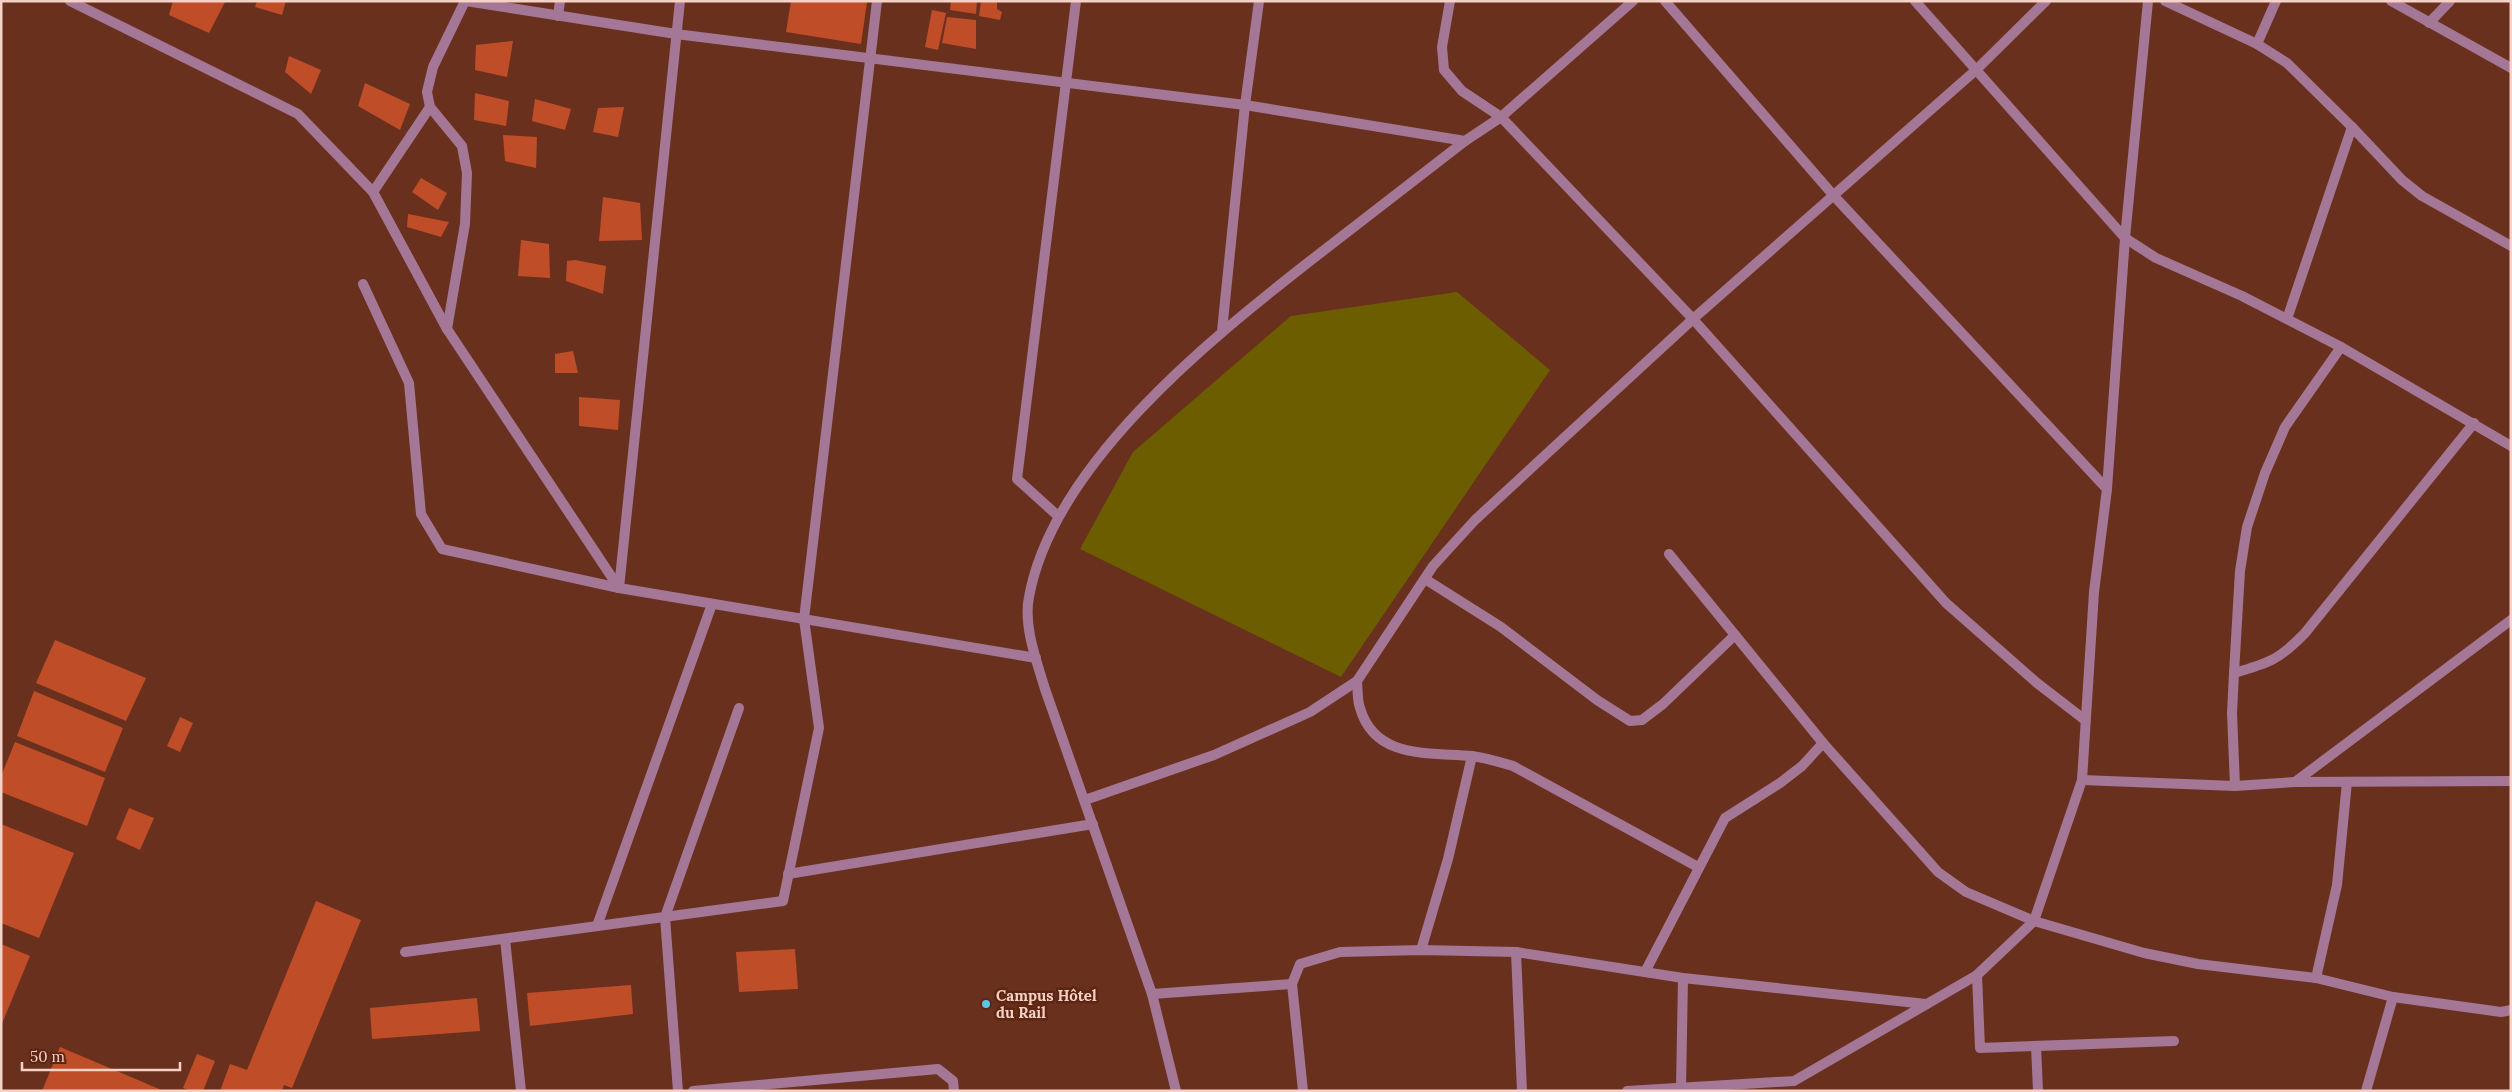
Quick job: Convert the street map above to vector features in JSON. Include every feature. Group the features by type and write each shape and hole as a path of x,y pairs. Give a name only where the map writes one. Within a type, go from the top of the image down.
{"street":[{"path":"70,1 298,114 373,192 447,329 619,588"},
{"path":"447,329 465,224 468,173 462,146 430,107 428,83 433,67 465,1 676,34 870,60 1246,105 1465,141"},
{"path":"558,16 560,1"},
{"path":"619,588 680,1"},
{"path":"405,952 783,902 819,728 804,619 877,1"},
{"path":"1058,516 1017,478 1076,1"},
{"path":"1222,331 1259,1"},
{"path":"1450,1 1442,47 1444,70 1462,91 1501,117 1693,319 1946,602 2029,677 2085,720"},
{"path":"1176,1091 1152,994 1031,642 1028,598 1042,549 1058,516 1095,461 1154,395 1222,331 1465,141 1501,117 1633,1"},
{"path":"1665,1 1834,196 2107,489"},
{"path":"1914,1 2125,238 2156,258 2242,296 2341,346 2511,446"},
{"path":"1085,800 1214,755 1310,712 1357,682 1425,578 1454,540 1693,319 1976,70 2046,1"},
{"path":"1627,1091 1794,1086 1926,1004 1977,975 2034,921 2082,780 2094,592 2107,489 2125,238 2148,1"},
{"path":"2165,1 2257,44 2287,63 2352,126 2402,180 2422,196 2511,246"},
{"path":"2257,44 2276,1"},
{"path":"2391,1 2429,24 2511,68"},
{"path":"2429,24 2450,1"},
{"path":"373,192 430,107"},
{"path":"2287,319 2352,126"},
{"path":"363,284 409,383 421,514 442,549 619,588 1036,658"},
{"path":"2235,786 2232,713 2234,673 2240,571 2250,511 2286,427 2341,346"},
{"path":"2234,673 2269,663 2279,657 2305,632 2474,423"},
{"path":"1669,554 1823,744 1938,872 1966,892 2034,921 2144,953 2198,964 2316,978 2393,997 2501,1012 2511,1010"},
{"path":"1425,578 1501,627 1597,700 1630,721 1642,720 1663,704 1734,635"},
{"path":"597,926 712,604"},
{"path":"2295,782 2511,620"},
{"path":"1357,682 1360,709 1371,729 1392,747 1412,752 1492,759 1513,766 1698,867"},
{"path":"678,1091 665,917 739,708"},
{"path":"1645,972 1725,818 1780,783 1802,766 1823,744"},
{"path":"1421,950 1448,859 1472,756"},
{"path":"2082,780 2235,786 2295,782 2511,781"},
{"path":"2316,978 2337,885 2347,782"},
{"path":"788,874 1093,824"},
{"path":"504,939 521,1091"},
{"path":"1303,1091 1292,984 1300,964 1340,952 1421,950 1516,952 1684,978 1926,1004"},
{"path":"1516,952 1522,1091"},
{"path":"1977,975 1980,1048 2174,1041"},
{"path":"1681,1088 1684,978"},
{"path":"1152,994 1292,984"},
{"path":"2366,1091 2393,997"},
{"path":"2036,1046 2038,1091"},
{"path":"693,1091 775,1087 938,1069 953,1081 954,1091"}],"shaded area":[{"path":"1457,292 1550,370 1341,677 1080,549 1133,452 1291,316"}],"building":[{"path":"173,1 225,2 209,33 169,15"},
{"path":"257,1 286,1 282,15 255,7"},
{"path":"791,1 867,2 861,44 786,32"},
{"path":"951,1 977,1 976,14 950,10"},
{"path":"981,1 997,1 997,9 1002,12 1000,20 979,16"},
{"path":"932,10 946,13 938,50 925,47"},
{"path":"947,17 976,20 976,49 942,43"},
{"path":"513,41 507,77 475,70 476,45"},
{"path":"289,56 321,70 311,94 285,72"},
{"path":"365,83 410,104 400,130 358,106"},
{"path":"475,93 509,101 506,126 474,120"},
{"path":"535,99 571,109 565,130 532,121"},
{"path":"624,107 618,137 593,132 598,108"},
{"path":"503,135 537,137 536,168 505,161"},
{"path":"421,178 447,193 438,210 412,192"},
{"path":"603,197 640,203 642,240 599,241"},
{"path":"408,214 449,222 441,237 407,227"},
{"path":"521,240 549,244 550,278 518,276"},
{"path":"575,260 606,266 603,294 566,281 567,261"},
{"path":"573,351 578,373 555,373 555,354"},
{"path":"579,397 620,400 618,430 579,426"},
{"path":"55,640 146,678 126,721 36,683"},
{"path":"34,691 123,728 105,772 17,736"},
{"path":"180,717 193,723 180,752 167,746"},
{"path":"15,742 105,778 87,826 1,792 1,776"},
{"path":"129,808 154,818 140,850 116,839"},
{"path":"1,824 74,853 39,938 1,923"},
{"path":"316,901 361,920 292,1088 284,1085 282,1091 220,1091 230,1064 247,1070"},
{"path":"1,944 30,956 1,1026"},
{"path":"795,949 798,989 739,992 736,952"},
{"path":"631,985 633,1014 530,1026 527,993"},
{"path":"477,998 480,1031 372,1039 370,1008"},
{"path":"60,1047 164,1091 42,1091"},
{"path":"197,1054 215,1061 203,1091 190,1091 183,1088"}],"place":[{"name":"Campus Hôtel du Rail","path":"986,1004"}]}
